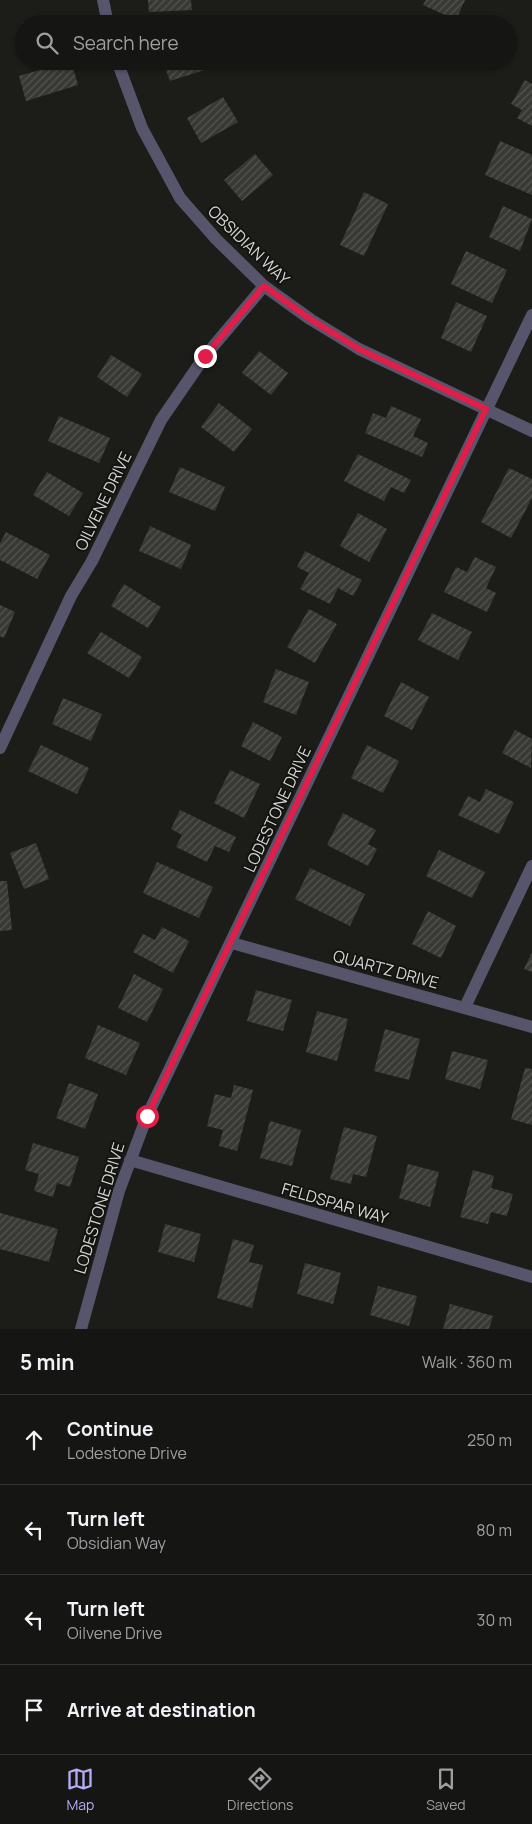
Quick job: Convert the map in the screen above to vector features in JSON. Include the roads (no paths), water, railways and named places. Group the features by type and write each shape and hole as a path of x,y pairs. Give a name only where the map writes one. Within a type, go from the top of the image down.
{"street":[{"path":"103,0 106,15"},
{"name":"OBSIDIAN WAY","path":"119,70 142,128 180,198 216,238 264,286 310,319 359,349 532,431"},
{"name":"OILVENE DRIVE","path":"0,748 71,596 92,561 161,420 205,356 264,286"},
{"name":"LODESTONE DRIVE","path":"81,1329 113,1212 147,1116 232,943 532,315"},
{"path":"466,1007 532,866"},
{"name":"QUARTZ DRIVE","path":"232,943 532,1027"},
{"name":"FELDSPAR WAY","path":"130,1160 532,1277"}]}
